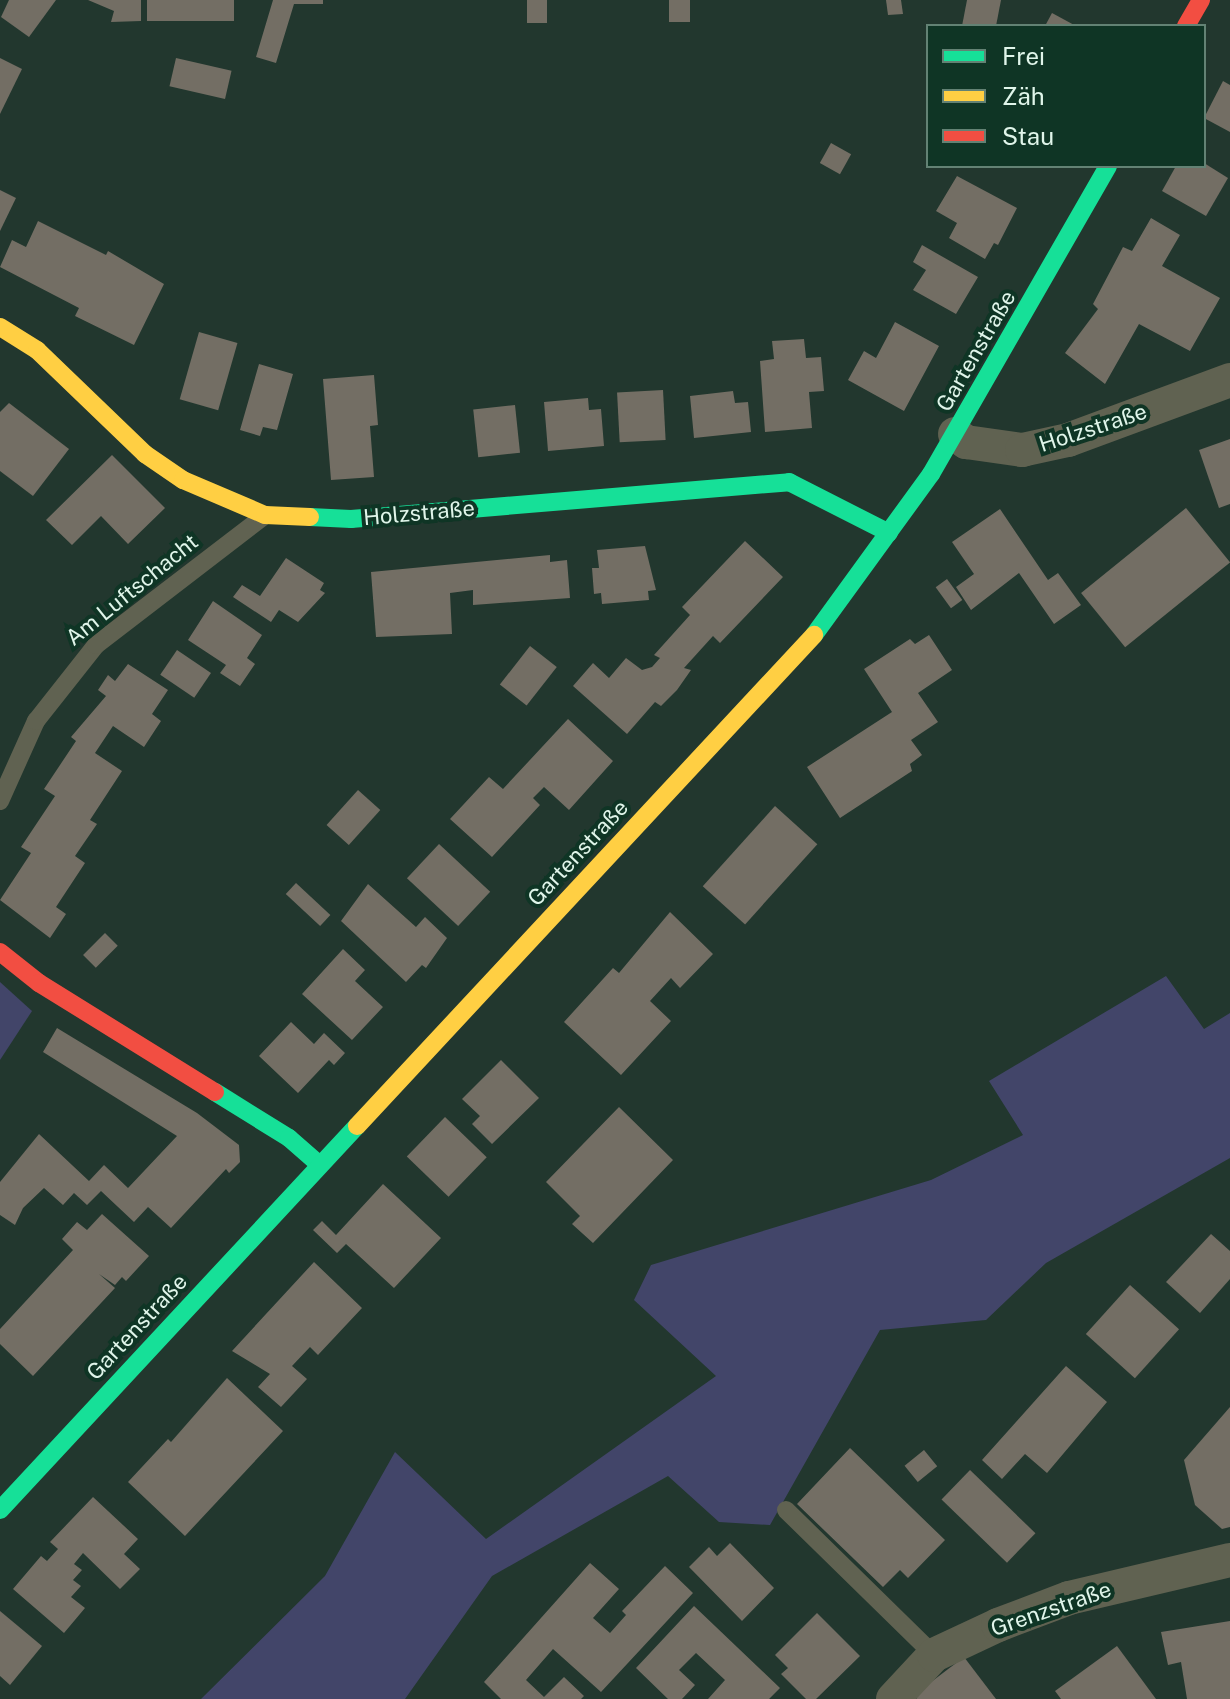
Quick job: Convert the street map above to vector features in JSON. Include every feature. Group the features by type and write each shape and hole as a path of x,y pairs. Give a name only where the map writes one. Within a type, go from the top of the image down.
{"street":[{"path":"1187,24 1201,0"},
{"name":"Gartenstraße","path":"0,1510 817,632 889,533 955,434 1107,168"},
{"name":"Holzstraße","path":"0,327 37,350 145,454 183,480 265,515 351,519 789,482 889,533"},
{"name":"Holzstraße","path":"955,434 966,442 1022,450 1068,440 1230,380"},
{"path":"0,952 39,983 289,1138 320,1165"},
{"name":"Grenzstraße","path":"893,1699 934,1655 1069,1598 1230,1560"}],"lane":[{"name":"Am Luftschacht","path":"0,801 36,721 96,645 265,515"},
{"path":"786,1510 934,1655"}],"shaded area":[{"path":"1166,976 1204,1029 1230,1013 1230,1158 1046,1263 986,1320 880,1330 770,1525 719,1522 668,1476 492,1576 405,1699 201,1699 325,1576 395,1452 486,1539 716,1376 634,1300 651,1265 931,1180 1023,1135 989,1081"},
{"path":"0,982 32,1011 0,1060"}],"building":[{"path":"9,0 56,0 29,37 1,17"},
{"path":"88,0 141,0 141,21 111,22 114,11"},
{"path":"147,0 234,0 234,21 147,21"},
{"path":"273,0 323,0 323,4 294,4 276,63 256,57"},
{"path":"527,0 547,0 547,23 527,23"},
{"path":"669,0 690,0 690,22 669,22"},
{"path":"886,0 901,0 903,14 888,15"},
{"path":"967,0 1001,0 996,24 962,24"},
{"path":"1052,13 1072,24 1046,24"},
{"path":"0,58 22,69 0,114"},
{"path":"176,58 232,71 225,99 169,86"},
{"path":"1223,81 1230,85 1230,132 1206,119"},
{"path":"831,143 851,154 840,174 820,163"},
{"path":"1206,164 1228,178 1206,216 1162,191 1175,168 1206,168"},
{"path":"957,176 1017,208 998,245 994,243 985,259 949,238 957,223 936,211"},
{"path":"0,190 16,198 0,231"},
{"path":"1151,218 1180,235 1162,266 1220,298 1190,351 1139,324 1105,384 1065,353 1098,309 1093,304 1123,247 1132,251"},
{"path":"38,221 106,255 108,251 164,284 134,345 75,316 79,308 0,267 12,240 26,247"},
{"path":"922,245 978,277 956,314 913,290 926,270 913,262"},
{"path":"895,322 939,346 904,411 848,380 864,351 876,358"},
{"path":"199,332 237,343 218,410 180,399"},
{"path":"804,339 806,358 821,357 824,391 809,392 812,428 765,432 760,361 774,359 772,341"},
{"path":"259,364 293,374 277,430 263,427 260,436 240,430"},
{"path":"374,375 378,425 370,426 374,477 331,480 323,379"},
{"path":"663,390 666,440 620,442 617,392"},
{"path":"733,391 735,403 748,402 751,432 694,438 690,396"},
{"path":"588,398 589,410 601,409 604,446 548,451 544,402"},
{"path":"9,403 69,449 33,496 0,471 0,412"},
{"path":"515,405 520,453 478,457 473,409"},
{"path":"1230,439 1230,504 1219,508 1199,450"},
{"path":"112,455 165,508 128,544 101,516 72,545 46,520"},
{"path":"1186,508 1230,562 1125,647 1081,593"},
{"path":"1000,509 1048,580 1058,573 1081,605 1054,624 1019,573 971,610 956,587 974,574 952,542"},
{"path":"745,541 783,577 720,643 713,636 684,668 691,670 677,690 661,706 655,702 627,734 573,686 593,663 609,678 626,658 642,670 652,667 660,658 654,655 690,615 682,607"},
{"path":"645,546 656,590 648,591 649,600 602,604 601,593 594,594 592,568 599,568 597,550"},
{"path":"550,555 550,562 567,560 570,598 473,605 473,590 450,593 452,634 376,637 371,572"},
{"path":"286,558 324,583 320,590 325,593 298,622 279,610 271,622 233,597 242,585 260,596"},
{"path":"947,579 962,600 951,608 936,587"},
{"path":"213,601 262,635 247,658 255,664 240,686 220,673 226,665 188,640"},
{"path":"929,635 952,670 918,693 938,722 911,740 922,755 910,764 912,771 840,818 807,767 892,712 864,669 910,639 915,644"},
{"path":"530,646 557,667 527,706 500,685"},
{"path":"177,650 211,673 194,698 160,675"},
{"path":"128,664 168,690 152,714 161,721 144,747 113,726 95,753 122,771 90,820 97,824 75,856 85,863 56,907 66,914 50,938 0,900 31,853 21,847 55,796 44,789 76,741 71,737 106,696 98,690 108,675 115,681"},
{"path":"568,719 613,761 569,810 544,787 533,798 540,805 492,857 450,819 489,777 503,789"},
{"path":"358,790 380,810 349,845 327,825"},
{"path":"775,806 817,844 745,924 703,886"},
{"path":"439,844 490,892 458,926 407,878"},
{"path":"296,883 330,915 320,926 286,894"},
{"path":"368,884 416,927 425,917 447,938 426,968 422,965 406,982 341,921"},
{"path":"670,912 713,954 680,988 671,978 650,1001 671,1021 621,1075 564,1022 613,968 619,973"},
{"path":"105,933 118,946 96,968 83,955"},
{"path":"343,949 365,970 355,981 383,1007 352,1040 302,994"},
{"path":"291,1022 314,1044 324,1033 345,1053 334,1065 329,1060 298,1093 259,1056"},
{"path":"57,1028 197,1113 239,1145 240,1162 229,1173 226,1169 171,1228 148,1207 134,1222 101,1191 87,1205 74,1193 63,1205 44,1188 23,1208 15,1225 0,1215 0,1182 39,1134 89,1181 104,1165 128,1188 177,1136 43,1052"},
{"path":"501,1060 539,1098 492,1144 472,1124 480,1116 462,1099"},
{"path":"619,1107 673,1160 593,1243 572,1224 580,1216 546,1182"},
{"path":"445,1117 487,1157 449,1197 407,1157"},
{"path":"383,1184 441,1238 394,1288 346,1244 337,1253 313,1230 322,1221 336,1235"},
{"path":"102,1214 149,1256 126,1281 122,1277 115,1285 99,1274 115,1288 33,1376 0,1344 0,1329 73,1250 62,1239 77,1222 87,1230"},
{"path":"1211,1234 1230,1251 1230,1279 1200,1313 1166,1282"},
{"path":"314,1262 362,1308 318,1355 310,1347 292,1366 307,1379 281,1407 258,1387 270,1374 232,1351"},
{"path":"1130,1285 1179,1329 1135,1378 1086,1334"},
{"path":"1066,1366 1107,1402 1047,1473 1025,1454 1002,1479 982,1460"},
{"path":"227,1378 283,1431 185,1536 128,1482 168,1439 171,1442"},
{"path":"1230,1407 1230,1527 1222,1529 1195,1505 1184,1460"},
{"path":"850,1448 945,1540 908,1578 900,1570 883,1587 797,1504"},
{"path":"924,1450 937,1466 918,1482 905,1466"},
{"path":"970,1470 1035,1533 1007,1563 942,1499"},
{"path":"93,1497 138,1539 124,1554 140,1569 120,1589 83,1553 74,1564 82,1570 73,1580 81,1586 71,1597 85,1608 64,1633 13,1589 41,1556 47,1561 58,1549 50,1542"},
{"path":"730,1543 774,1588 742,1621 689,1567 709,1547 717,1556"},
{"path":"590,1563 619,1589 593,1618 610,1633 626,1615 622,1611 665,1566 693,1593 601,1692 553,1649 526,1680 544,1697 564,1677 584,1696 581,1699 501,1699 484,1682"},
{"path":"694,1606 780,1688 769,1699 708,1699 725,1680 696,1653 679,1670 695,1685 682,1699 668,1699 636,1668"},
{"path":"0,1611 42,1646 10,1685 0,1676"},
{"path":"817,1613 860,1656 816,1699 806,1699 781,1674 788,1668 775,1655"},
{"path":"1230,1621 1230,1699 1187,1699 1181,1662 1168,1665 1161,1632"},
{"path":"1117,1646 1156,1699 1061,1699 1055,1691"},
{"path":"964,1657 996,1699 917,1699 914,1695"}],"traffic: fast":[{"path":"814,635 931,474 1107,168"},
{"path":"310,517 351,519 789,482 889,533"},
{"path":"215,1092 289,1138 320,1165"},
{"path":"0,1510 357,1126"}],"traffic: slow":[{"path":"0,327 37,350 145,454 183,480 265,515 310,517"},
{"path":"357,1126 814,635"}],"traffic: jam":[{"path":"1187,24 1201,0"},
{"path":"0,952 39,983 215,1092"}]}
